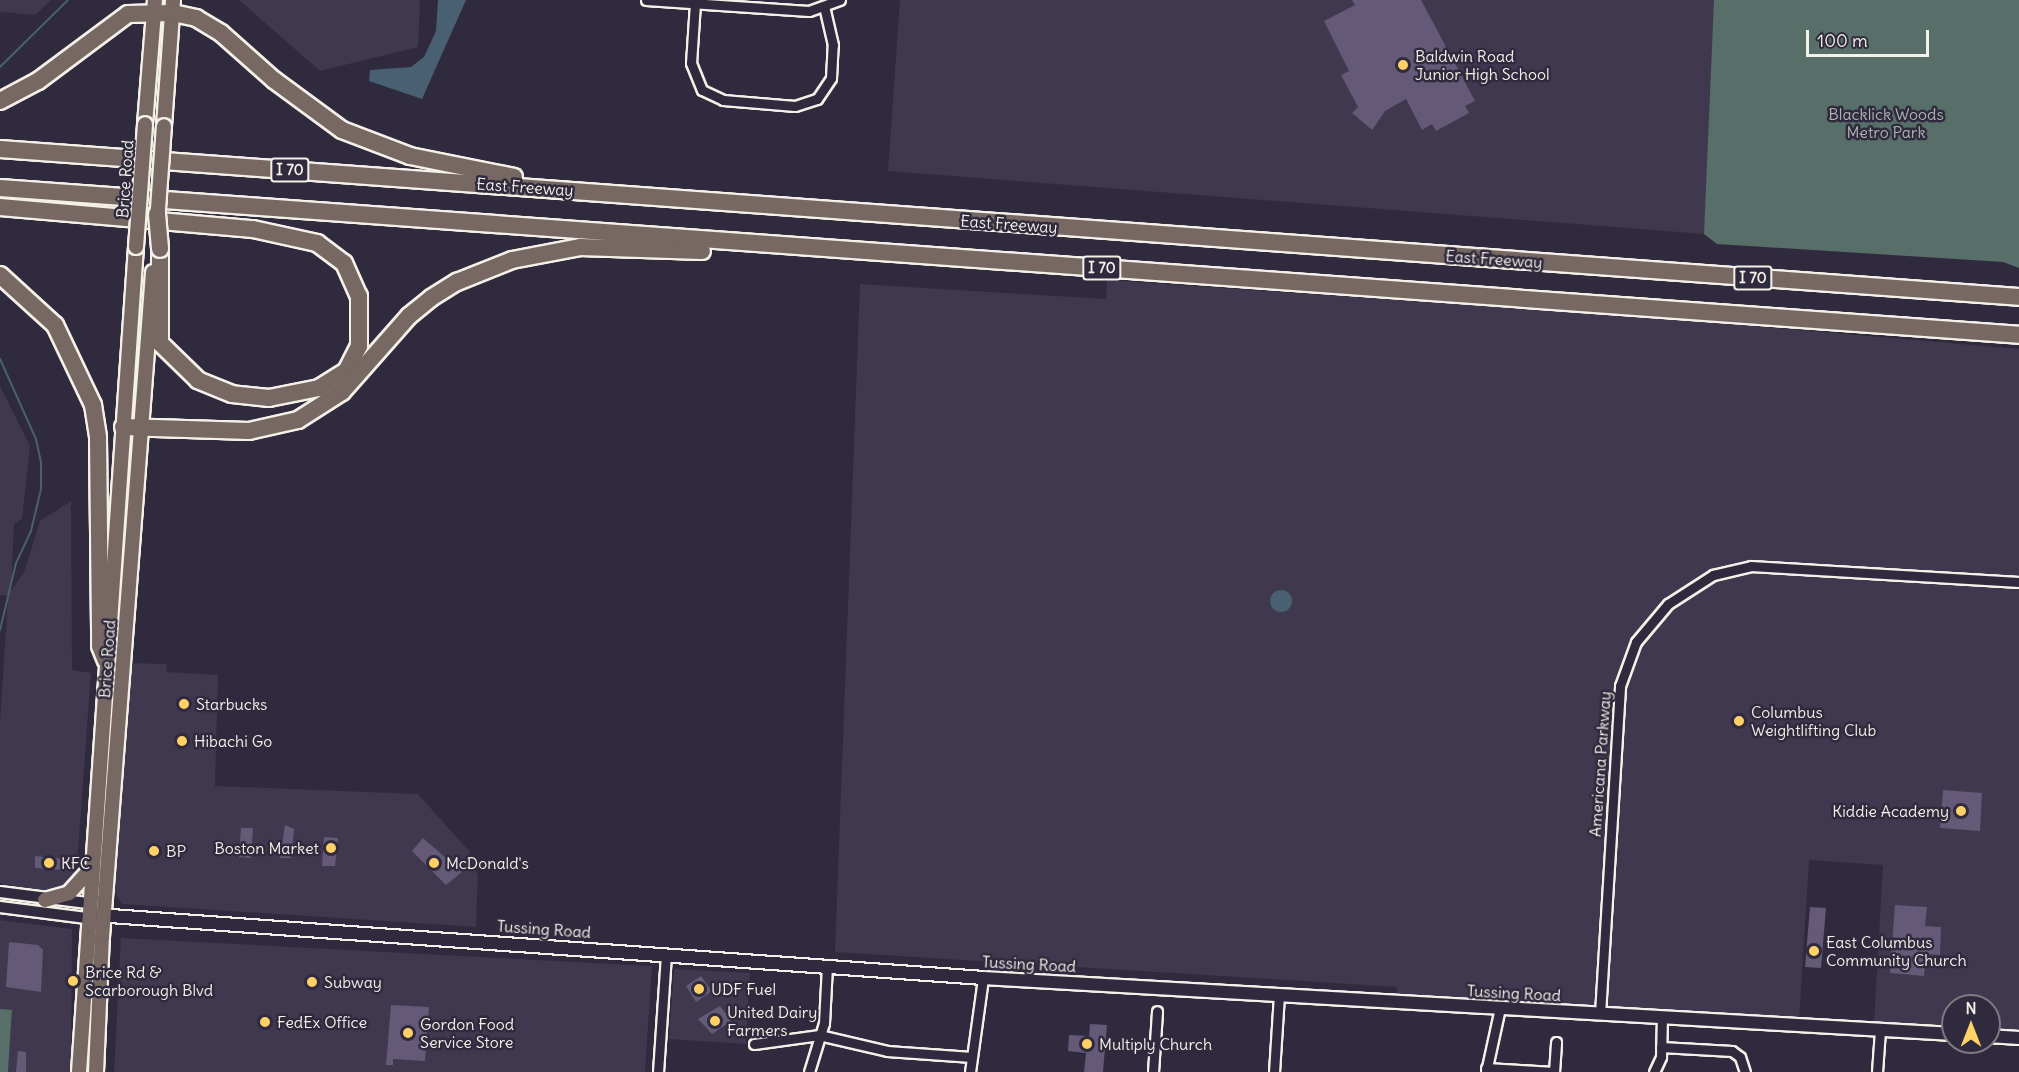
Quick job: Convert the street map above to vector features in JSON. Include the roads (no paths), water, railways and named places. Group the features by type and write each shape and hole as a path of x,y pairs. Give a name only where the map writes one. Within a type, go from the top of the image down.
{"highway":[{"path":"0,101 38,81 115,21 155,6 173,6 221,33 313,111 376,145 579,191"},
{"name":"East Freeway","path":"0,149 2019,297"},
{"name":"I 70","path":"0,188 2019,335"},
{"path":"0,207 253,229 317,243 344,263 359,296 359,346 346,371 319,388 269,398 232,394 198,380 160,343 157,249 157,214"},
{"path":"123,427 249,431 298,420 342,392 409,316 431,298 482,270 543,252 616,246 1009,262"},
{"path":"0,275 55,325 93,405 98,438 100,646 106,661"}],"main road":[{"path":"155,6 164,126"},
{"name":"Brice Road","path":"79,1072 87,903 155,6"},
{"path":"157,214 173,6"},
{"name":"Brice Road","path":"128,349 157,249"},
{"name":"Brice Road","path":"96,1072 104,913 157,249"},
{"path":"45,900 69,893 90,870"},
{"path":"87,903 104,913"},
{"path":"86,918 104,913"},
{"name":"Tussing Road","path":"104,913 983,978 1941,1033"},
{"path":"2001,1037 2019,1038"}],"street":[{"path":"646,0 825,9 840,0"},
{"path":"695,3 691,63 702,90 723,100 795,106 817,99 831,78 833,45 825,9"},
{"name":"Americana Parkway","path":"1600,1014 1620,686 1630,654 1668,604 1713,575 1751,566 2019,582"},
{"path":"0,892 45,900 87,903"},
{"path":"0,907 86,918"},
{"path":"658,1072 666,954"},
{"path":"809,1072 819,1035 827,965"},
{"path":"970,1072 983,978"},
{"path":"1274,1072 1279,994"},
{"path":"1500,1008 1486,1070 1554,1072 1556,1042"},
{"path":"1153,1072 1157,1011"},
{"path":"1654,1072 1661,1047 1662,1017"},
{"path":"1877,1072 1880,1030"},
{"path":"754,1044 819,1035 888,1051 972,1057"},
{"path":"1661,1047 1732,1051 1740,1057 1745,1072"}],"water":[{"path":"438,0 466,0 422,99 369,81 370,70 411,67 424,57 436,31"},
{"path":"1281,590 1289,593 1292,601 1289,609 1281,612 1273,609 1270,601 1273,593"}],"waterway":[{"path":"0,67 68,0"},
{"path":"0,359 36,439 41,462 41,489 31,531 16,563 0,630"}],"place":[{"name":"Baldwin Road Junior High School","path":"1403,65"},
{"name":"Starbucks","path":"184,704"},
{"name":"Columbus Weightlifting Club","path":"1739,721"},
{"name":"Hibachi Go","path":"182,741"},
{"name":"Kiddie Academy","path":"1961,811"},
{"name":"Boston Market","path":"331,848"},
{"name":"BP","path":"154,851"},
{"name":"KFC","path":"49,863"},
{"name":"McDonald's","path":"434,863"},
{"name":"East Columbus Community Church","path":"1814,951"},
{"name":"Brice Rd & Scarborough Blvd","path":"73,981"},
{"name":"Subway","path":"312,982"},
{"name":"UDF Fuel","path":"699,989"},
{"name":"United Dairy Farmers","path":"715,1021"},
{"name":"FedEx Office","path":"265,1022"},
{"name":"Gordon Food Service Store","path":"408,1033"},
{"name":"Multiply Church","path":"1087,1044"}],"park label":[{"name":"Blacklick Woods Metro Park","path":"1886,123"}]}
